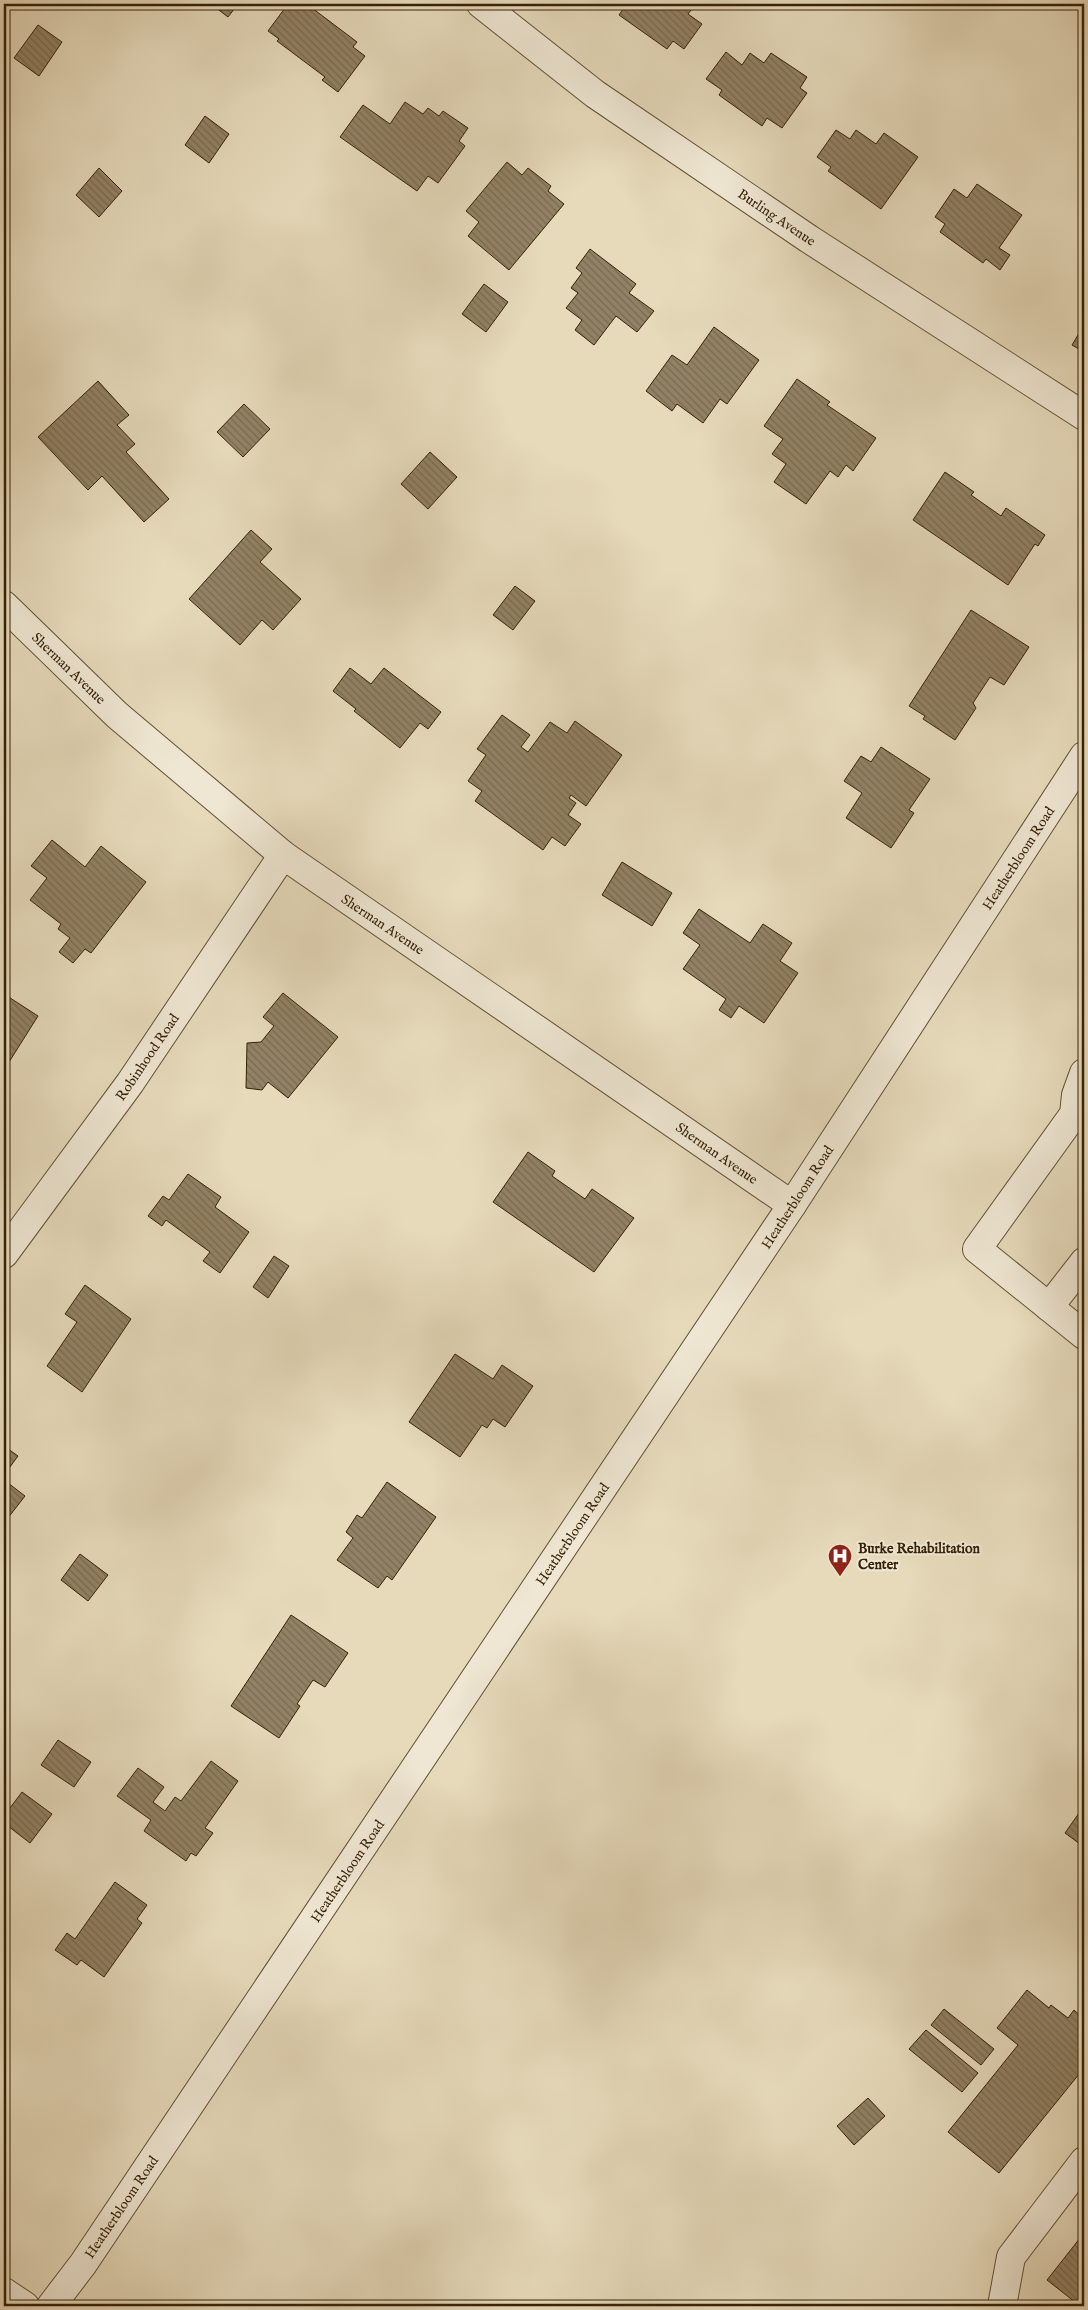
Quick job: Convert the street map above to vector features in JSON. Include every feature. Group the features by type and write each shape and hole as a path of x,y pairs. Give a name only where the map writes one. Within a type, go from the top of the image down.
{"street":[{"name":"Burling Avenue","path":"481,4 595,94 808,239 1084,416"},
{"name":"Sherman Avenue","path":"4,605 117,715 283,855 792,1205"},
{"name":"Heatherbloom Road","path":"51,2306 89,2256 792,1205 1084,756"},
{"name":"Robinhood Road","path":"4,1254 130,1083 283,855"},
{"path":"1082,1090 1074,1114 977,1249 1084,1335"},
{"path":"1049,1306 1084,1262"},
{"path":"1002,2306 1011,2258 1084,2161"},
{"path":"4,2292 25,2306"}],"building":[{"path":"211,4 238,4 228,17"},
{"path":"288,4 297,4 305,10 308,5 357,42 353,47 365,56 338,92 322,80 325,77 277,41 279,39 268,31"},
{"path":"624,4 693,4 695,5 688,14 702,24 684,49 673,41 667,49 619,15 626,5"},
{"path":"38,25 62,42 39,76 14,58"},
{"path":"726,52 742,65 750,53 764,63 771,53 807,77 800,88 807,93 782,128 767,118 762,126 719,95 722,90 706,79"},
{"path":"405,102 423,114 428,108 439,116 443,111 468,128 459,141 465,146 438,183 428,176 417,191 340,137 363,105 390,124"},
{"path":"205,116 229,134 209,163 185,145"},
{"path":"836,130 850,139 856,130 876,144 884,133 918,157 881,209 828,171 831,167 817,157"},
{"path":"507,162 522,175 528,168 551,186 548,191 564,204 509,270 468,236 479,222 466,211"},
{"path":"99,168 122,191 99,217 76,195"},
{"path":"977,184 1022,215 999,248 1010,255 1000,270 986,259 983,263 940,232 945,224 935,217 954,189 967,198"},
{"path":"590,249 636,284 629,293 654,311 637,332 616,316 594,345 575,330 582,320 566,308 578,293 571,288 582,273 576,268"},
{"path":"484,284 508,302 486,332 462,314"},
{"path":"1084,325 1084,352 1072,345"},
{"path":"714,327 759,360 727,404 720,399 703,423 677,404 672,411 646,391 672,355 687,365"},
{"path":"797,379 830,402 827,405 876,438 853,471 846,465 838,477 830,471 806,504 774,482 786,464 772,454 783,439 764,426"},
{"path":"98,381 129,415 117,425 135,444 126,452 169,499 144,522 102,476 88,490 38,437"},
{"path":"244,404 270,429 243,457 217,432"},
{"path":"430,452 457,477 428,509 401,484"},
{"path":"945,472 974,492 971,495 1001,516 1006,508 1045,535 1038,546 1035,544 1008,585 913,520"},
{"path":"251,530 272,549 260,562 301,599 273,630 262,620 240,645 189,599"},
{"path":"515,586 535,601 513,630 493,615"},
{"path":"971,610 1029,647 1004,685 990,677 973,703 976,708 955,740 923,719 925,716 909,706"},
{"path":"350,668 371,684 384,668 441,712 428,729 420,723 400,748 354,711 356,709 333,691"},
{"path":"502,715 530,735 521,747 528,752 550,722 567,733 575,721 622,755 586,806 571,795 569,798 576,803 568,815 581,824 565,846 552,837 543,850 475,801 482,791 468,781 486,755 477,749"},
{"path":"881,747 930,779 909,810 914,813 891,848 846,818 862,793 844,781 861,756 871,762"},
{"path":"52,840 85,867 101,846 146,882 91,953 85,949 73,963 59,952 70,938 58,929 61,924 30,900 47,878 31,866"},
{"path":"622,862 672,893 652,926 602,895"},
{"path":"699,909 750,943 763,924 792,943 780,961 798,973 764,1023 739,1006 731,1018 719,1010 726,999 683,969 700,945 683,933"},
{"path":"283,993 338,1037 288,1098 268,1082 262,1090 246,1088 247,1043 261,1042 274,1026 263,1017"},
{"path":"4,994 38,1016 4,1070"},
{"path":"528,1152 555,1171 552,1176 585,1199 592,1189 634,1218 594,1272 493,1202"},
{"path":"188,1174 221,1197 215,1207 249,1232 220,1273 203,1261 210,1252 166,1220 162,1226 148,1216 163,1196 169,1200"},
{"path":"274,1256 289,1266 268,1298 253,1287"},
{"path":"85,1285 131,1319 82,1392 47,1366 77,1322 65,1314"},
{"path":"455,1354 493,1379 502,1365 533,1386 505,1427 493,1419 487,1428 482,1425 460,1457 409,1422"},
{"path":"4,1446 18,1456 4,1475"},
{"path":"4,1480 25,1496 4,1523"},
{"path":"387,1482 436,1517 392,1580 387,1576 378,1588 337,1560 353,1538 346,1532 357,1515 362,1518"},
{"path":"80,1554 108,1575 88,1601 61,1580"},
{"path":"291,1615 348,1653 325,1687 313,1680 297,1704 300,1706 279,1738 231,1706"},
{"path":"58,1740 91,1762 74,1787 41,1765"},
{"path":"211,1761 238,1781 205,1828 213,1833 196,1856 191,1853 186,1861 144,1831 151,1820 117,1796 138,1768 164,1787 153,1802 165,1811 175,1797 181,1801"},
{"path":"22,1792 52,1814 30,1843 4,1823 4,1816"},
{"path":"1084,1806 1084,1847 1065,1833"},
{"path":"115,1882 147,1905 137,1919 142,1923 104,1977 81,1960 77,1965 55,1950 67,1933 75,1939"},
{"path":"1027,1990 1049,2008 1051,2005 1068,2018 1074,2010 1084,2019 1084,2068 999,2173 948,2132 1018,2045 997,2028"},
{"path":"944,2009 994,2049 981,2065 931,2025"},
{"path":"926,2030 978,2073 962,2092 909,2049"},
{"path":"868,2098 885,2116 854,2145 837,2126"},
{"path":"1084,2233 1084,2306 1080,2306 1047,2280"}],"place":[{"name":"Burke Rehabilitation Center","path":"840,1577"}]}
